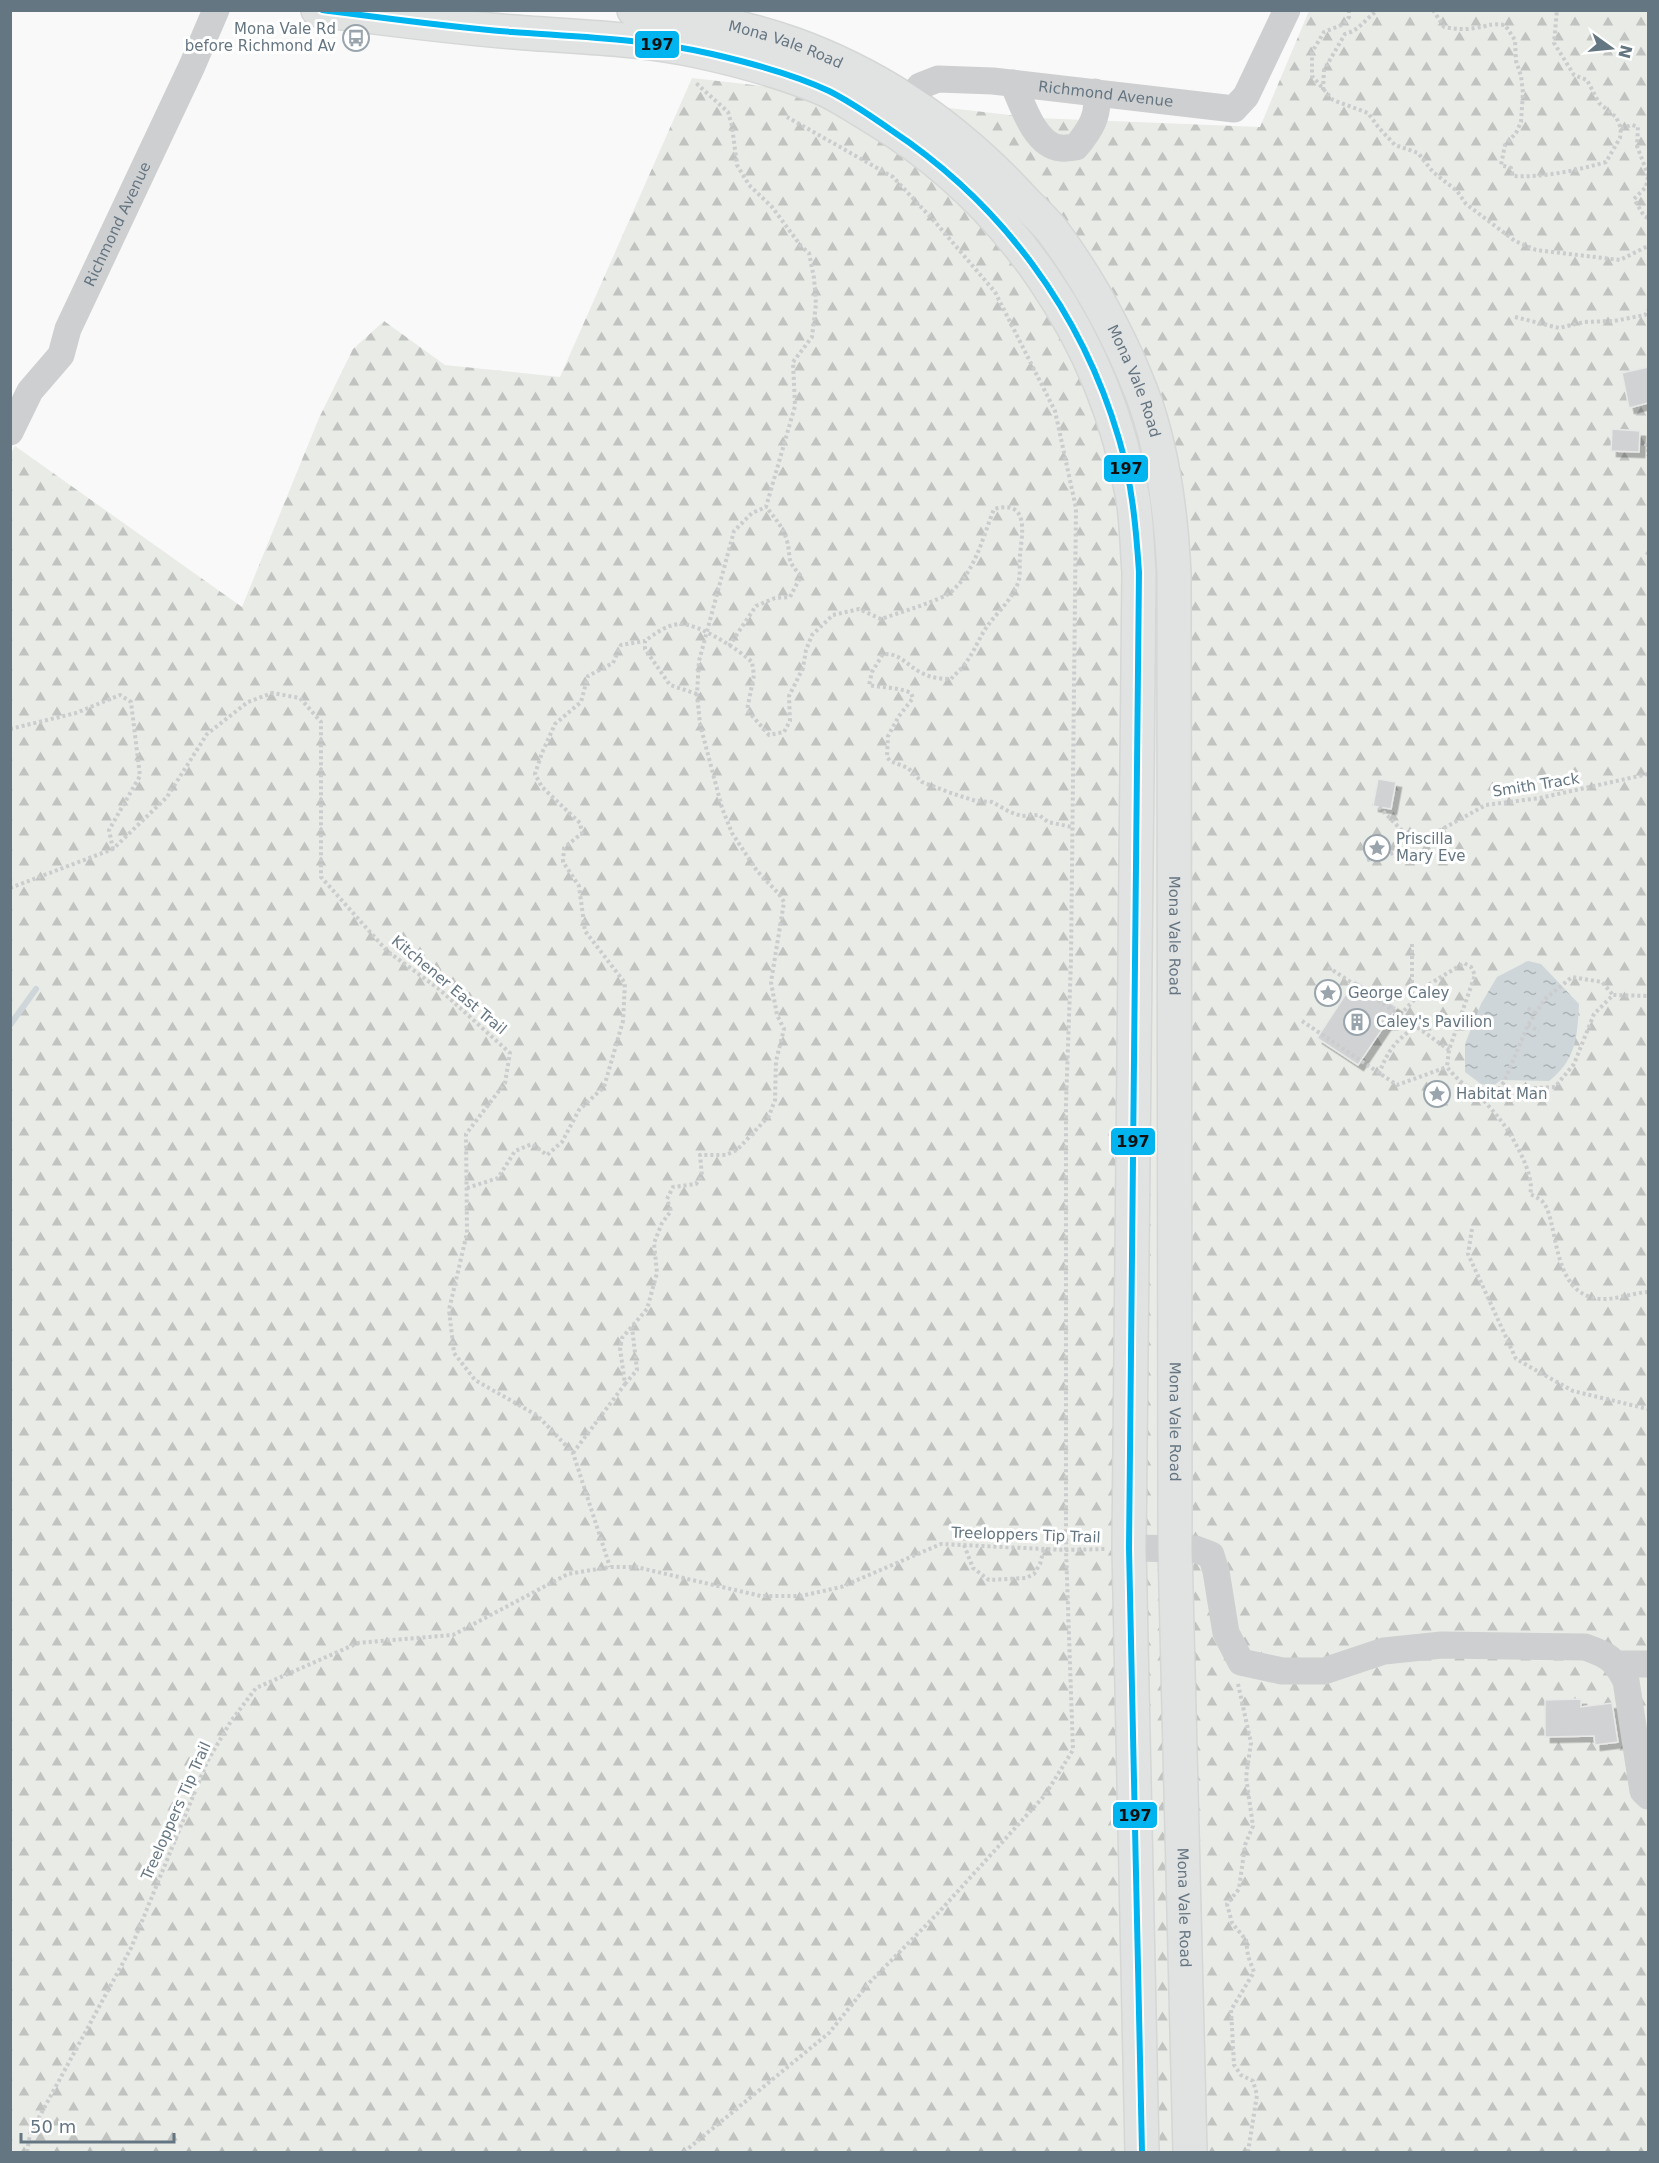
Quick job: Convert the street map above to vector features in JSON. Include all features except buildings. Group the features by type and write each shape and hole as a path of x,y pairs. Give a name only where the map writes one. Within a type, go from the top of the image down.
{"highway":[{"name":"Mona Vale Road","path":"318,10 499,31 638,42 696,51 746,63 824,89 894,130 955,177 991,212 1038,269 1057,298 1091,361 1116,429 1133,499 1139,584 1129,1548 1142,2152"},
{"name":"Mona Vale Road","path":"634,10 721,24 793,44 857,72 908,100 978,154 1004,178 1053,231 1094,293 1112,326 1142,393 1158,452 1172,535 1174,585 1175,1549 1190,2152"}],"street":[{"name":"Richmond Avenue","path":"10,432 30,391 61,355 72,319 192,66 216,10"},
{"name":"Richmond Avenue","path":"894,130 908,100 920,86 938,79 1014,83 1234,108 1246,96 1287,10"},
{"path":"1014,83 1031,124 1045,141 1060,148 1076,147 1087,134 1097,111 1095,92"},
{"path":"1129,1548 1195,1549 1211,1555 1216,1571 1226,1633 1241,1662 1282,1671 1324,1671 1384,1650 1442,1645 1585,1647 1603,1653 1617,1664 1626,1681 1641,1730 1643,1791 1648,1796"},
{"path":"1617,1664 1648,1664"}],"path":[{"path":"1349,10 1349,17 1344,24 1324,32 1312,52 1312,76 1333,100 1368,113 1395,145 1418,153 1433,172 1457,191 1466,204 1515,241 1536,250 1620,260 1648,246"},
{"path":"1323,91 1324,70 1345,34 1355,31 1378,10"},
{"path":"1433,10 1444,27 1460,30 1478,28 1491,23 1505,25 1515,40 1516,61 1523,93 1521,122 1516,133 1505,145 1501,165 1511,168 1513,176 1554,174 1606,162 1620,138 1621,128 1616,117 1599,104 1587,80 1574,75 1554,43 1557,10"},
{"path":"696,83 728,112 737,165 749,185 772,207 801,246 809,253 814,278 816,304 812,337 793,362 795,406 766,507"},
{"path":"684,2152 829,2033 870,1982 939,1912 1045,1795 1072,1750 1066,1550 1066,1103 1071,960 1076,508 1055,411 995,292 893,177 787,117"},
{"path":"1621,128 1632,124 1638,127 1637,146 1648,176 1646,187 1634,199 1644,216 1648,218"},
{"path":"1515,317 1559,328 1584,322 1614,321 1645,315 1648,310"},
{"path":"1648,445 1646,445 1648,456"},
{"path":"624,1385 620,1348 622,1338 647,1309 657,1273 654,1243 662,1223 671,1211 667,1199 673,1187 696,1184 702,1176 700,1155 726,1155 737,1150 769,1116 775,1100 776,1061 784,1029 777,1015 771,982 784,902 757,871 732,833 722,808 700,724 697,694 697,674 734,531 752,513 766,507"},
{"path":"729,646 756,606 776,598 790,597 801,576 789,562 787,542 780,525 766,507"},
{"path":"466,1188 498,1178 515,1151 532,1144 548,1155 562,1142 579,1110 604,1087 623,1021 625,983 585,931 579,886 563,862 564,848 582,833 580,823 542,787 535,774 555,724 581,702 588,676 613,663 621,645 645,641 667,628 680,624 707,633 752,662 754,675 747,710 769,735 784,732 790,721 789,696 803,668 806,650 812,635 833,615 859,609 880,619 950,594 970,570 981,548 994,509 1003,507 1012,509 1021,517 1024,534 1018,582 987,626 966,663 951,679 938,679 922,673 894,654 883,654 872,672 869,685 902,688 912,693 913,698 899,716 888,736 890,761 908,768 922,782 951,793 976,801 992,802 1021,816 1039,815 1048,822 1072,826"},
{"path":"645,641 645,649 670,685 697,694"},
{"name":"Kitchener East Trail","path":"10,888 113,849 167,797 207,734 248,702 272,693 300,698 321,722 321,878 387,951 439,989 510,1053 505,1083 466,1134 467,1233 449,1310 454,1353 475,1380 538,1416 573,1454 610,1567"},
{"path":"10,729 76,713 120,695 131,702 140,776 110,830 113,849"},
{"name":"Smith Track","path":"1366,860 1404,850 1486,805 1540,798 1648,774"},
{"path":"1379,807 1415,844"},
{"path":"1412,943 1412,1001"},
{"path":"1400,1015 1428,985 1464,963 1468,964 1474,970 1475,975 1449,1050 1447,1067 1457,1079 1477,1091 1555,1088 1574,1064 1594,1014 1613,995 1648,996"},
{"path":"1328,967 1449,1050"},
{"path":"1498,1090 1504,1082 1528,1025 1545,999 1572,977 1602,982 1613,995"},
{"path":"1527,1008 1536,1014"},
{"path":"1302,1021 1397,1085 1447,1067"},
{"path":"1528,1025 1539,1031"},
{"path":"1379,1074 1391,1046 1402,1035 1417,1026"},
{"path":"1477,1091 1500,1119 1526,1163 1532,1187 1530,1194 1543,1202 1562,1264 1568,1279 1579,1292 1594,1298 1614,1298 1648,1292"},
{"path":"1472,1229 1468,1254 1516,1359 1573,1391 1648,1409"},
{"path":"573,1454 637,1370 632,1327"},
{"name":"Treeloppers Tip Trail","path":"27,2152 30,2134 130,1948 207,1762 231,1721 256,1688 358,1643 453,1635 568,1574 610,1567 636,1567 761,1596 801,1596 841,1587 941,1544 1066,1550 1129,1548"},
{"path":"964,1545 973,1568 989,1580 1026,1578 1035,1574 1044,1549"},
{"path":"1241,1662 1238,1686 1251,1743 1246,1777 1253,1826 1245,1845 1239,1888 1227,1904 1232,1923 1246,1941 1248,1956 1254,1972 1231,2010 1234,2066 1241,2075 1253,2081 1257,2095 1248,2152"}],"green space":[{"path":"1309,11 1648,11 1648,2152 11,2152 10,455 15,446 242,607 319,418 353,349 384,321 445,365 560,377 692,78 1036,118 1260,127"}],"water":[{"path":"1528,961 1541,964 1579,1004 1574,1046 1565,1064 1549,1081 1501,1080 1493,1086 1481,1084 1465,1072 1465,1044 1481,1004 1497,977"}],"waterway":[{"path":"10,1025 36,989"}],"transit line":[{"name":"197","path":"322,10 464,28 662,45 757,65 829,91 868,114 931,159 968,191 1002,226 1060,305 1083,347 1103,392 1119,439 1127,472 1135,522 1139,572 1129,1548 1142,2152"}],"place":[{"name":"Mona Vale Rd before Richmond Av","path":"356,38"},
{"name":"Priscilla Mary Eve","path":"1377,848"},
{"name":"George Caley","path":"1328,993"},
{"name":"Caley's Pavilion","path":"1357,1022"},
{"name":"Habitat Man","path":"1437,1094"}]}
